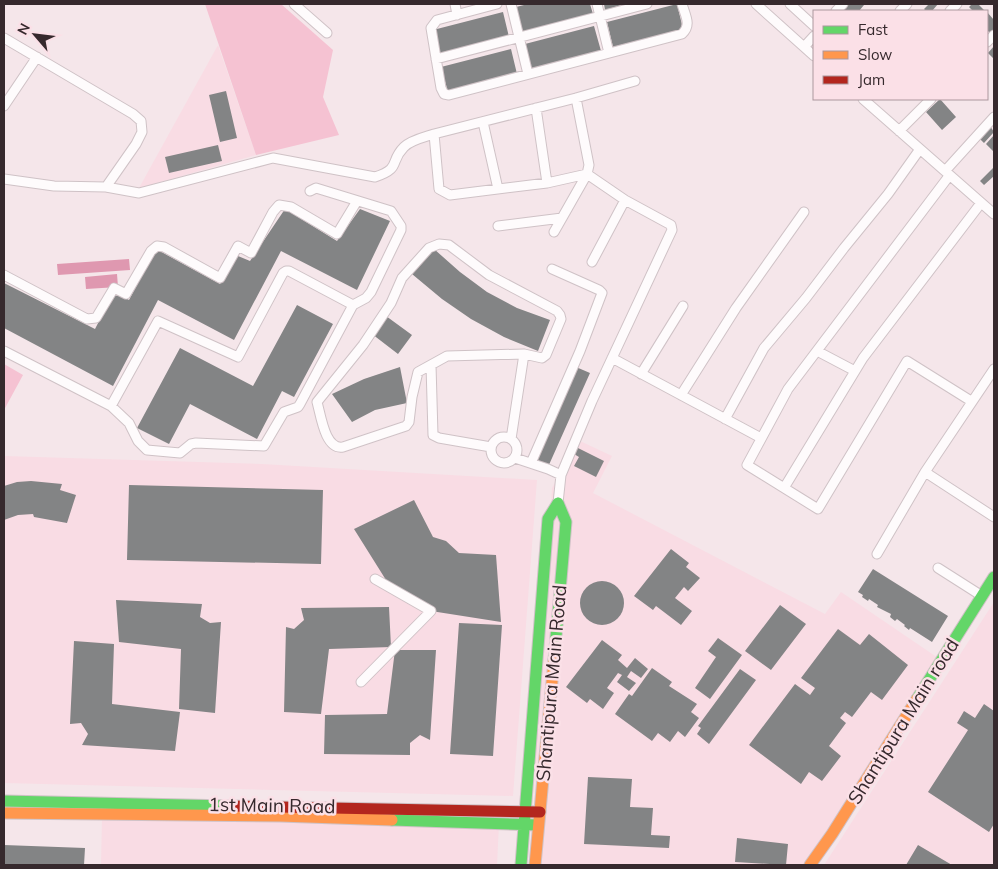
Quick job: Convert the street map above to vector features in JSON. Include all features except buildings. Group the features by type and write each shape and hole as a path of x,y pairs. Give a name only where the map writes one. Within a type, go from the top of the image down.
{"street":[{"path":"294,4 327,33"},
{"path":"455,4 457,15"},
{"path":"497,4 437,20 433,24 431,28 441,88 444,94 682,34 687,29 688,24 682,4"},
{"path":"511,4 528,74"},
{"path":"597,4 609,53"},
{"path":"436,59 647,4"},
{"path":"756,4 813,55"},
{"path":"790,4 813,25"},
{"path":"804,47 813,37"},
{"path":"4,38 141,121 142,132 136,144 106,187"},
{"path":"4,106 37,57"},
{"path":"4,179 54,186 106,187 140,193 273,158 375,177 386,174 393,169 399,154 406,145 434,134 635,81"},
{"path":"554,232 587,174 589,165 576,98"},
{"path":"864,100 994,214"},
{"path":"899,131 930,100"},
{"path":"536,108 547,183"},
{"path":"971,401 906,361 818,509 747,465 788,390 947,174 994,117"},
{"path":"483,122 498,189"},
{"path":"434,134 439,189 450,195 547,183 587,174 625,200 665,221 671,225 672,230 592,401 561,475 558,503 548,519 521,865"},
{"path":"725,419 764,348 888,194 920,150"},
{"path":"4,351 111,406 129,423 138,441 147,450 180,454 196,442 264,446 284,412 298,407 300,404 353,305 366,298 370,292 401,230 401,226 391,211 316,188 310,191"},
{"path":"4,275 87,320 96,318 114,288 126,294 151,251 157,246 164,247 220,278 238,246 251,253 273,212 279,205 290,207 337,234 357,200"},
{"path":"592,262 625,200"},
{"path":"784,488 863,358 981,203"},
{"path":"682,395 736,308 804,212"},
{"path":"498,226 562,218"},
{"path":"439,244 449,245 489,275 558,311 561,319 546,356 542,358 524,354 447,356 418,372 412,397 410,422 406,426 337,448 328,440 317,402 363,345 391,303 402,278 429,248 439,244"},
{"path":"531,463 580,351 602,293 552,269"},
{"path":"111,406 158,321 238,357 286,270 353,305"},
{"path":"641,374 683,306"},
{"path":"817,351 855,371"},
{"path":"511,439 524,354"},
{"path":"612,358 761,438"},
{"path":"431,365 433,435 439,438 491,447"},
{"path":"877,554 925,472 994,369"},
{"path":"507,437 514,442 517,450 515,458 508,463 499,463 493,457 491,447 498,438 507,437"},
{"path":"515,458 561,475"},
{"path":"925,472 994,517"},
{"name":"Shantipura Main Road","path":"535,865 566,522 558,503"},
{"path":"938,568 982,596"},
{"name":"Shantipura Main road","path":"810,865 835,829 994,577"},
{"path":"361,682 431,611 375,579"},
{"name":"Shantipura Main Road","path":"820,865 994,590"},
{"name":"1st Main Road","path":"4,800 540,812"},
{"name":"1st Main Road","path":"4,813 280,816 538,825"}],"shaded area":[{"path":"205,4 281,4 333,50 323,97 339,135 256,155"},
{"path":"218,45 256,155 139,188"},
{"path":"129,259 130,270 58,275 57,264"},
{"path":"117,274 118,287 86,289 85,277"},
{"path":"4,364 23,375 4,410"},
{"path":"580,441 612,456 593,493 825,614 841,592 944,662 805,865 533,865 535,762 552,488"},
{"path":"4,456 262,464 537,480 513,796 4,783"},
{"path":"994,602 994,865 824,865"},
{"path":"102,817 499,824 497,865 101,865"}],"traffic: fast":[{"path":"521,865 548,519 558,503"},
{"path":"554,660 566,522 558,503"},
{"path":"917,699 994,577"},
{"path":"4,801 230,806"},
{"path":"392,820 538,825"}],"traffic: slow":[{"path":"535,865 554,660"},
{"path":"810,865 832,834 917,699"},
{"path":"4,813 280,816 392,820"}],"traffic: jam":[{"path":"230,806 540,812"}]}
